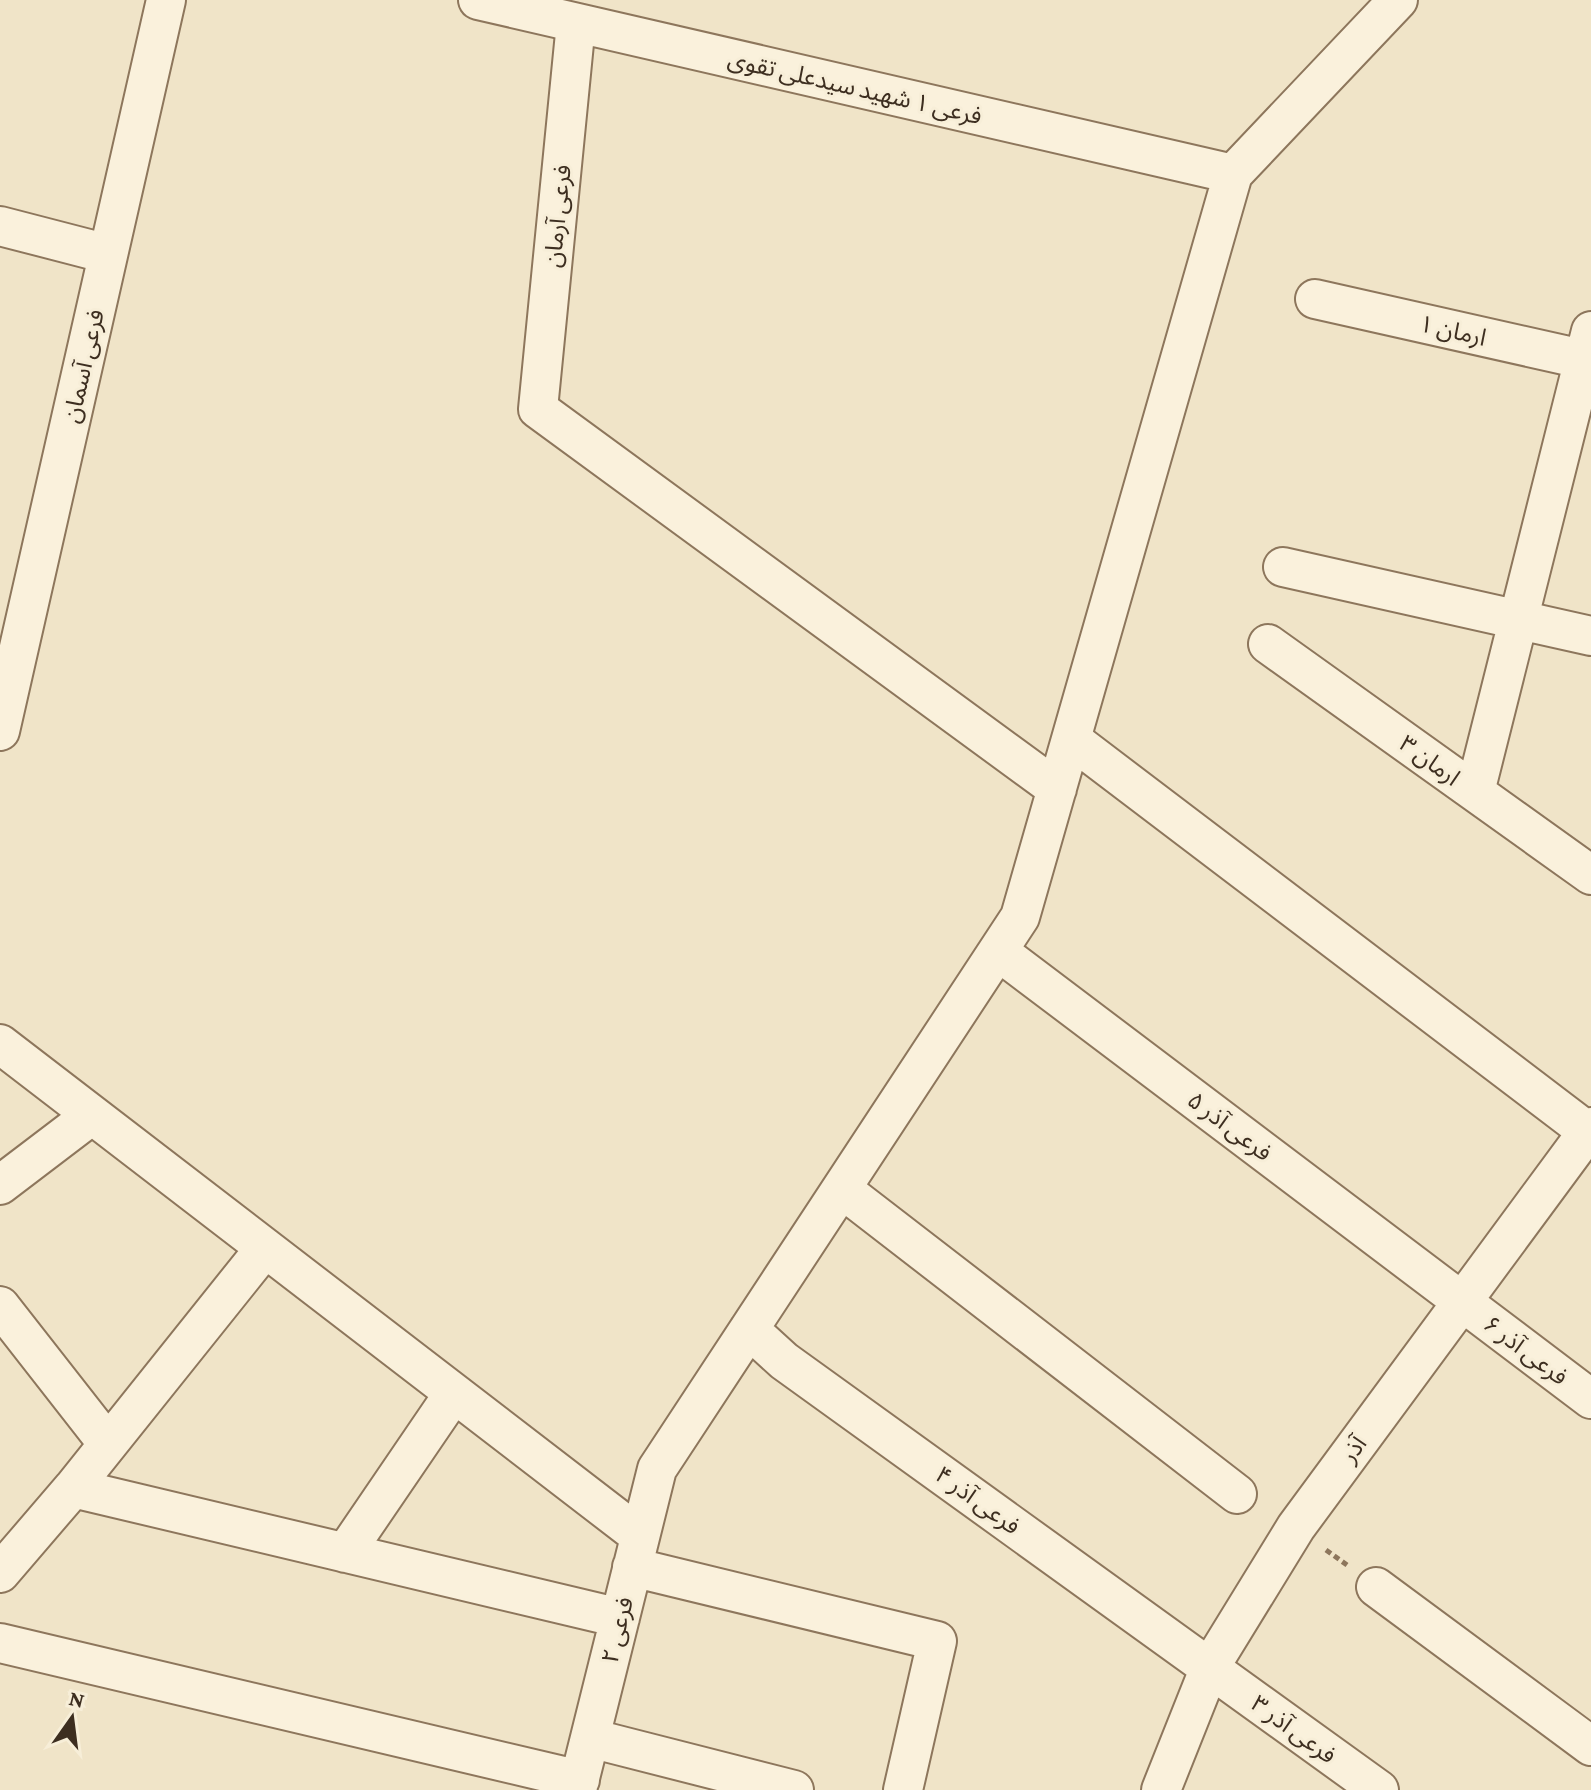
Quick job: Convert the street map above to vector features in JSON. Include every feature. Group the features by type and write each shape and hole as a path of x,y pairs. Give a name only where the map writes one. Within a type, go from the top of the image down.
{"street":[{"name":"فرعی آسمان","path":"0,731 166,0"},
{"name":"فرعی ۱ شهید سیدعلی تقوی","path":"478,0 1233,174"},
{"path":"1233,174 1398,0"},
{"name":"فرعی آرمان","path":"576,23 538,409 1057,789"},
{"name":"فرعی ۲","path":"578,1785 657,1469 1020,917 1233,174"},
{"path":"0,226 108,254"},
{"name":"ارمان ۱","path":"1315,299 1589,351"},
{"path":"1475,792 1589,351"},
{"path":"1283,567 1591,636"},
{"name":"ارمان ۳","path":"1268,644 1591,875"},
{"path":"1071,739 1590,1131"},
{"name":"فرعی آذر ۵","path":"998,951 1462,1301"},
{"path":"0,1044 454,1393 636,1552 937,1641 903,1790"},
{"path":"0,1185 92,1115"},
{"name":"آذر","path":"1161,1790 1210,1667 1296,1527 1590,1131"},
{"path":"842,1189 1237,1494"},
{"path":"0,1573 73,1488 265,1248"},
{"name":"فرعی آذر ۶","path":"1462,1301 1591,1399"},
{"path":"0,1306 108,1444"},
{"name":"فرعی آذر ۴","path":"749,1329 784,1361 1210,1667"},
{"path":"345,1553 454,1393"},
{"path":"73,1488 620,1618"},
{"path":"1376,1587 1591,1746"},
{"path":"0,1643 578,1785"},
{"name":"فرعی آذر ۳","path":"1210,1667 1379,1790"},
{"path":"590,1738 794,1790"}],"path":[{"path":"1296,1527 1376,1587"}]}
